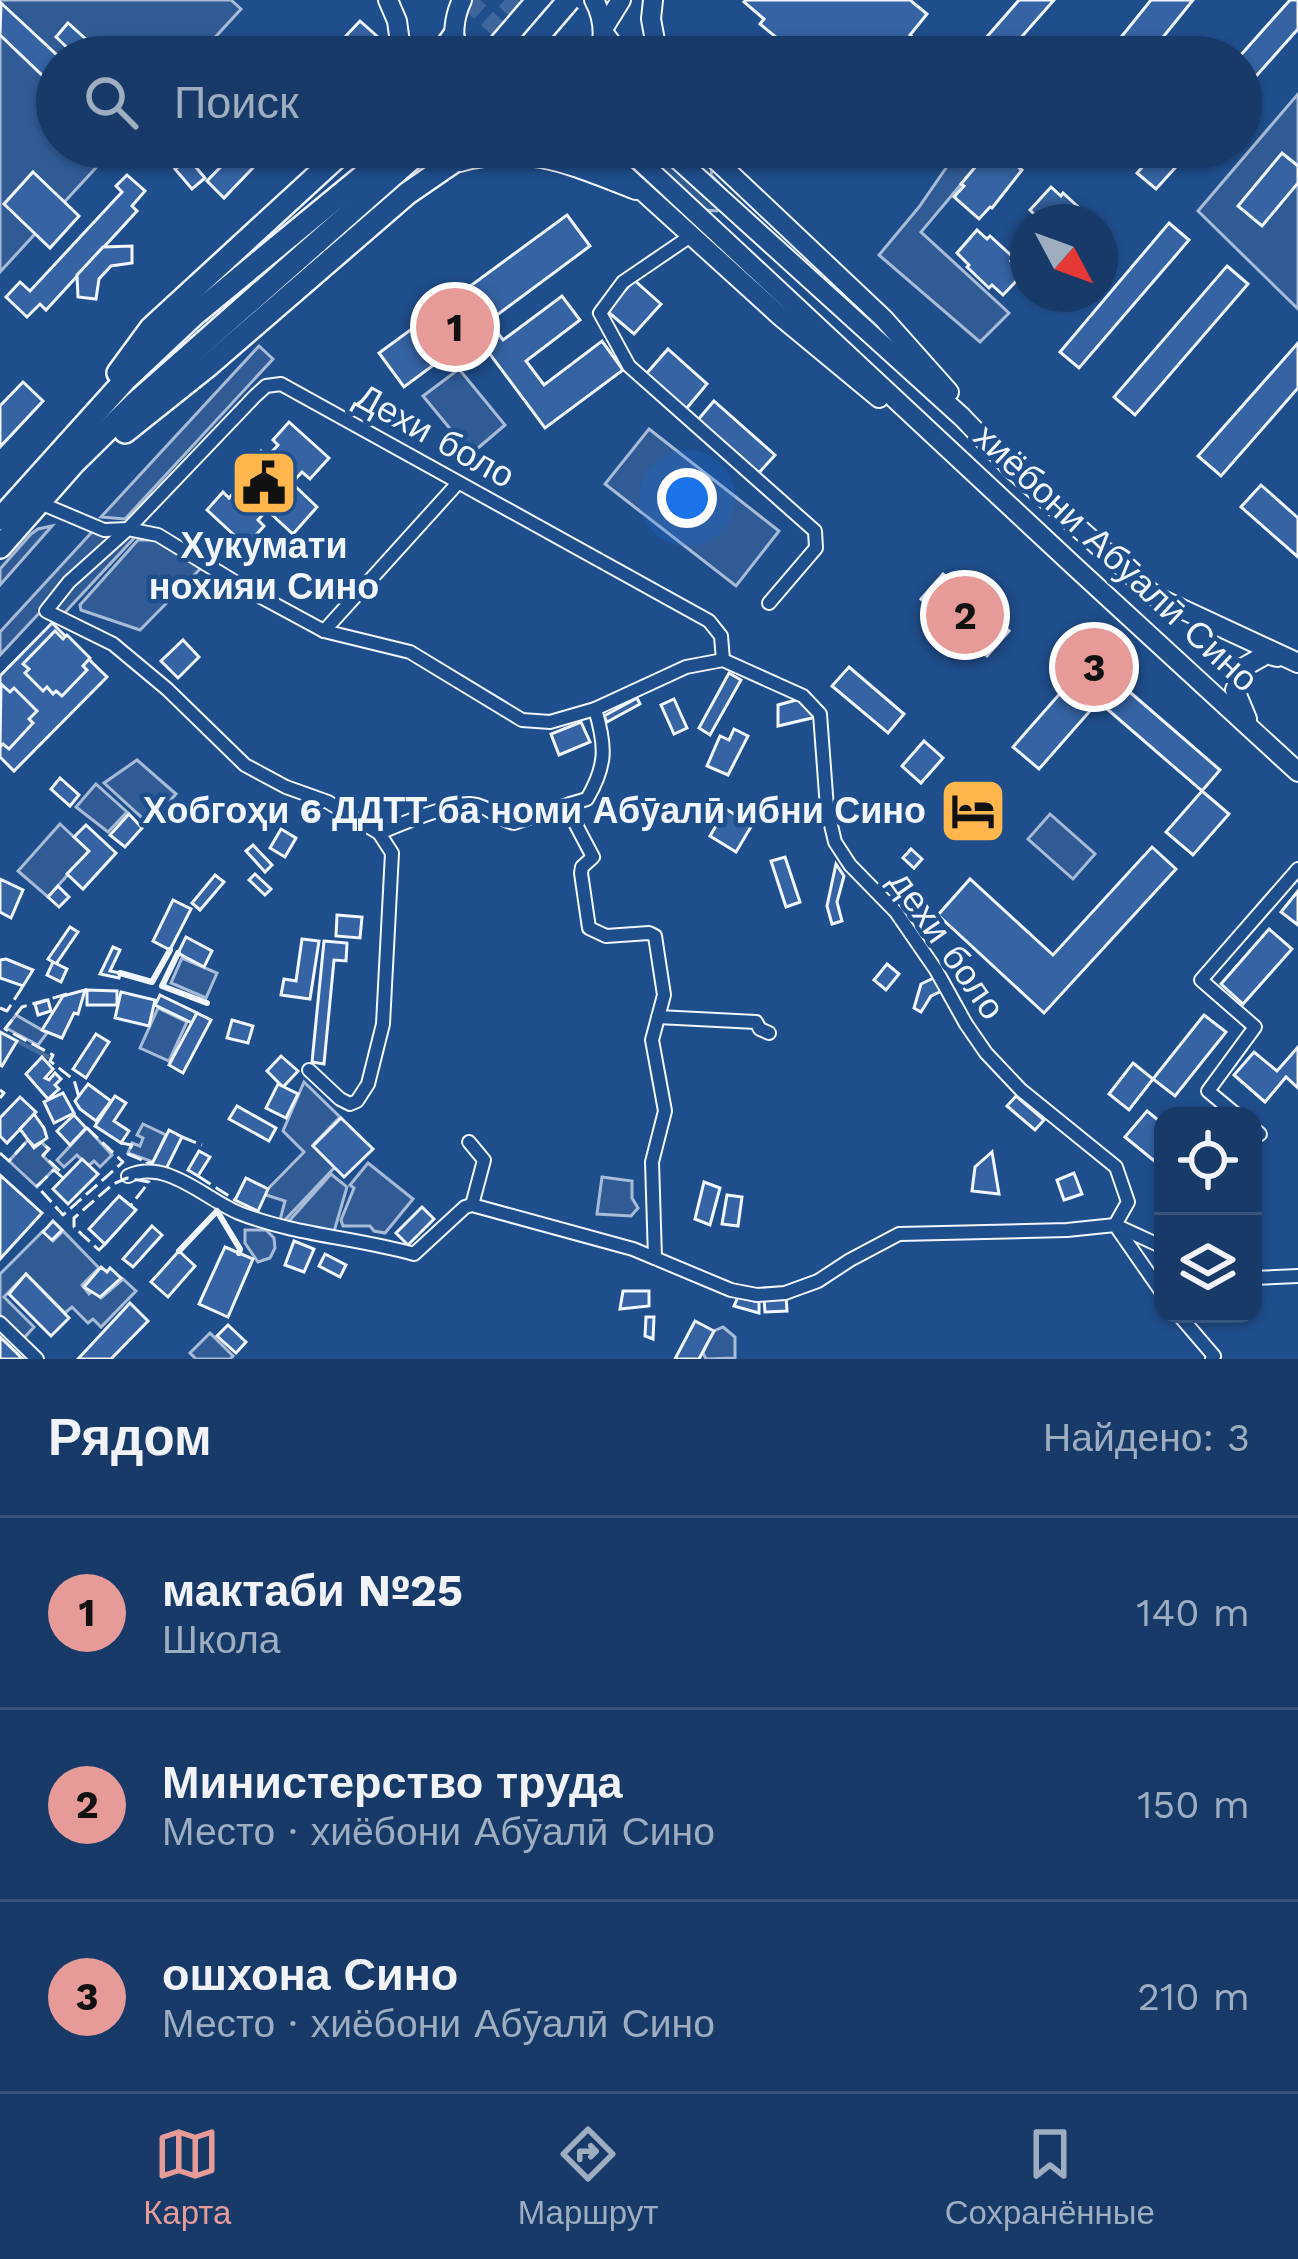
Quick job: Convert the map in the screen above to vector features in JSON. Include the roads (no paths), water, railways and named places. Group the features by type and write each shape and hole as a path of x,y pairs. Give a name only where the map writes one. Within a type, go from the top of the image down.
{"highway":[{"path":"507,36 538,0"},
{"path":"538,36 569,0"},
{"path":"85,424 151,328 325,168"},
{"path":"0,519 125,379 193,316 373,168"},
{"path":"0,547 136,402 401,168"},
{"path":"61,478 107,448 441,168"}],"main road":[{"path":"388,0 399,36"},
{"path":"594,0 607,36"},
{"path":"602,36 621,0"},
{"path":"653,0 654,36"},
{"path":"454,4 455,36"},
{"path":"575,168 646,194"},
{"name":"хиёбони Абӯалӣ Сино","path":"617,168 780,316 901,417 942,442"},
{"name":"хиёбони Абӯалӣ Сино","path":"648,168 1298,772"},
{"name":"хиёбони Абӯалӣ Сино","path":"687,168 1156,596 1296,662"},
{"name":"хиёбони Абӯалӣ Сино","path":"724,168 884,319 947,389 962,417"},
{"path":"1250,726 1235,690 1244,667 1267,654 1296,662"}],"street":[{"path":"692,235 623,282 600,313 629,366 815,531 816,548 769,603"},
{"name":"Дехи боло","path":"128,529 266,386 281,384 709,621 721,636 723,660"},
{"path":"324,631 458,484"},
{"path":"40,503 104,530 128,529 158,536 324,631 410,652 522,720 550,722 596,709 686,667 723,660"},
{"path":"128,529 69,582 46,611 113,644 245,765 328,802 379,833 392,853 382,1024 368,1084 350,1104 309,1070"},
{"name":"дехи боло","path":"723,660 802,696 820,714 827,808 835,842 850,865 896,912 986,1053 1021,1090 1116,1167 1128,1202 1115,1225"},
{"path":"379,833 466,802 514,823 587,799 605,744 596,709"},
{"path":"570,804 593,857 581,873 589,928 606,936 655,936 664,994 652,1040 664,1112 652,1162 655,1258"},
{"path":"1227,1107 1208,1091 1255,1027 1201,980 1298,869"},
{"path":"658,1017 756,1022 769,1033"},
{"path":"469,1142 484,1160 472,1205"},
{"path":"128,1176 140,1170 183,1180 238,1213 414,1254 472,1205 633,1249 731,1290 758,1295 785,1293 818,1281 899,1234 1115,1225 1154,1243"},
{"path":"1115,1225 1154,1281"},
{"path":"1262,1278 1298,1276"},
{"path":"0,1322 38,1359"},
{"path":"1185,1323 1214,1358"}],"waterway":[{"path":"0,1032 48,1057"}],"tunnel":[{"path":"467,0 506,36"},
{"path":"505,0 544,36"}],"place":[{"name":"мактаби №25","path":"455,327"},
{"name":"Хукумати нохияи Сино","path":"264,483"},
{"name":"Министерство труда","path":"965,615"},
{"name":"ошхона Сино","path":"1094,667"},
{"name":"Хобгоҳи 6 ДДТТ ба номи Абӯалӣ ибни Сино","path":"973,811"}]}
